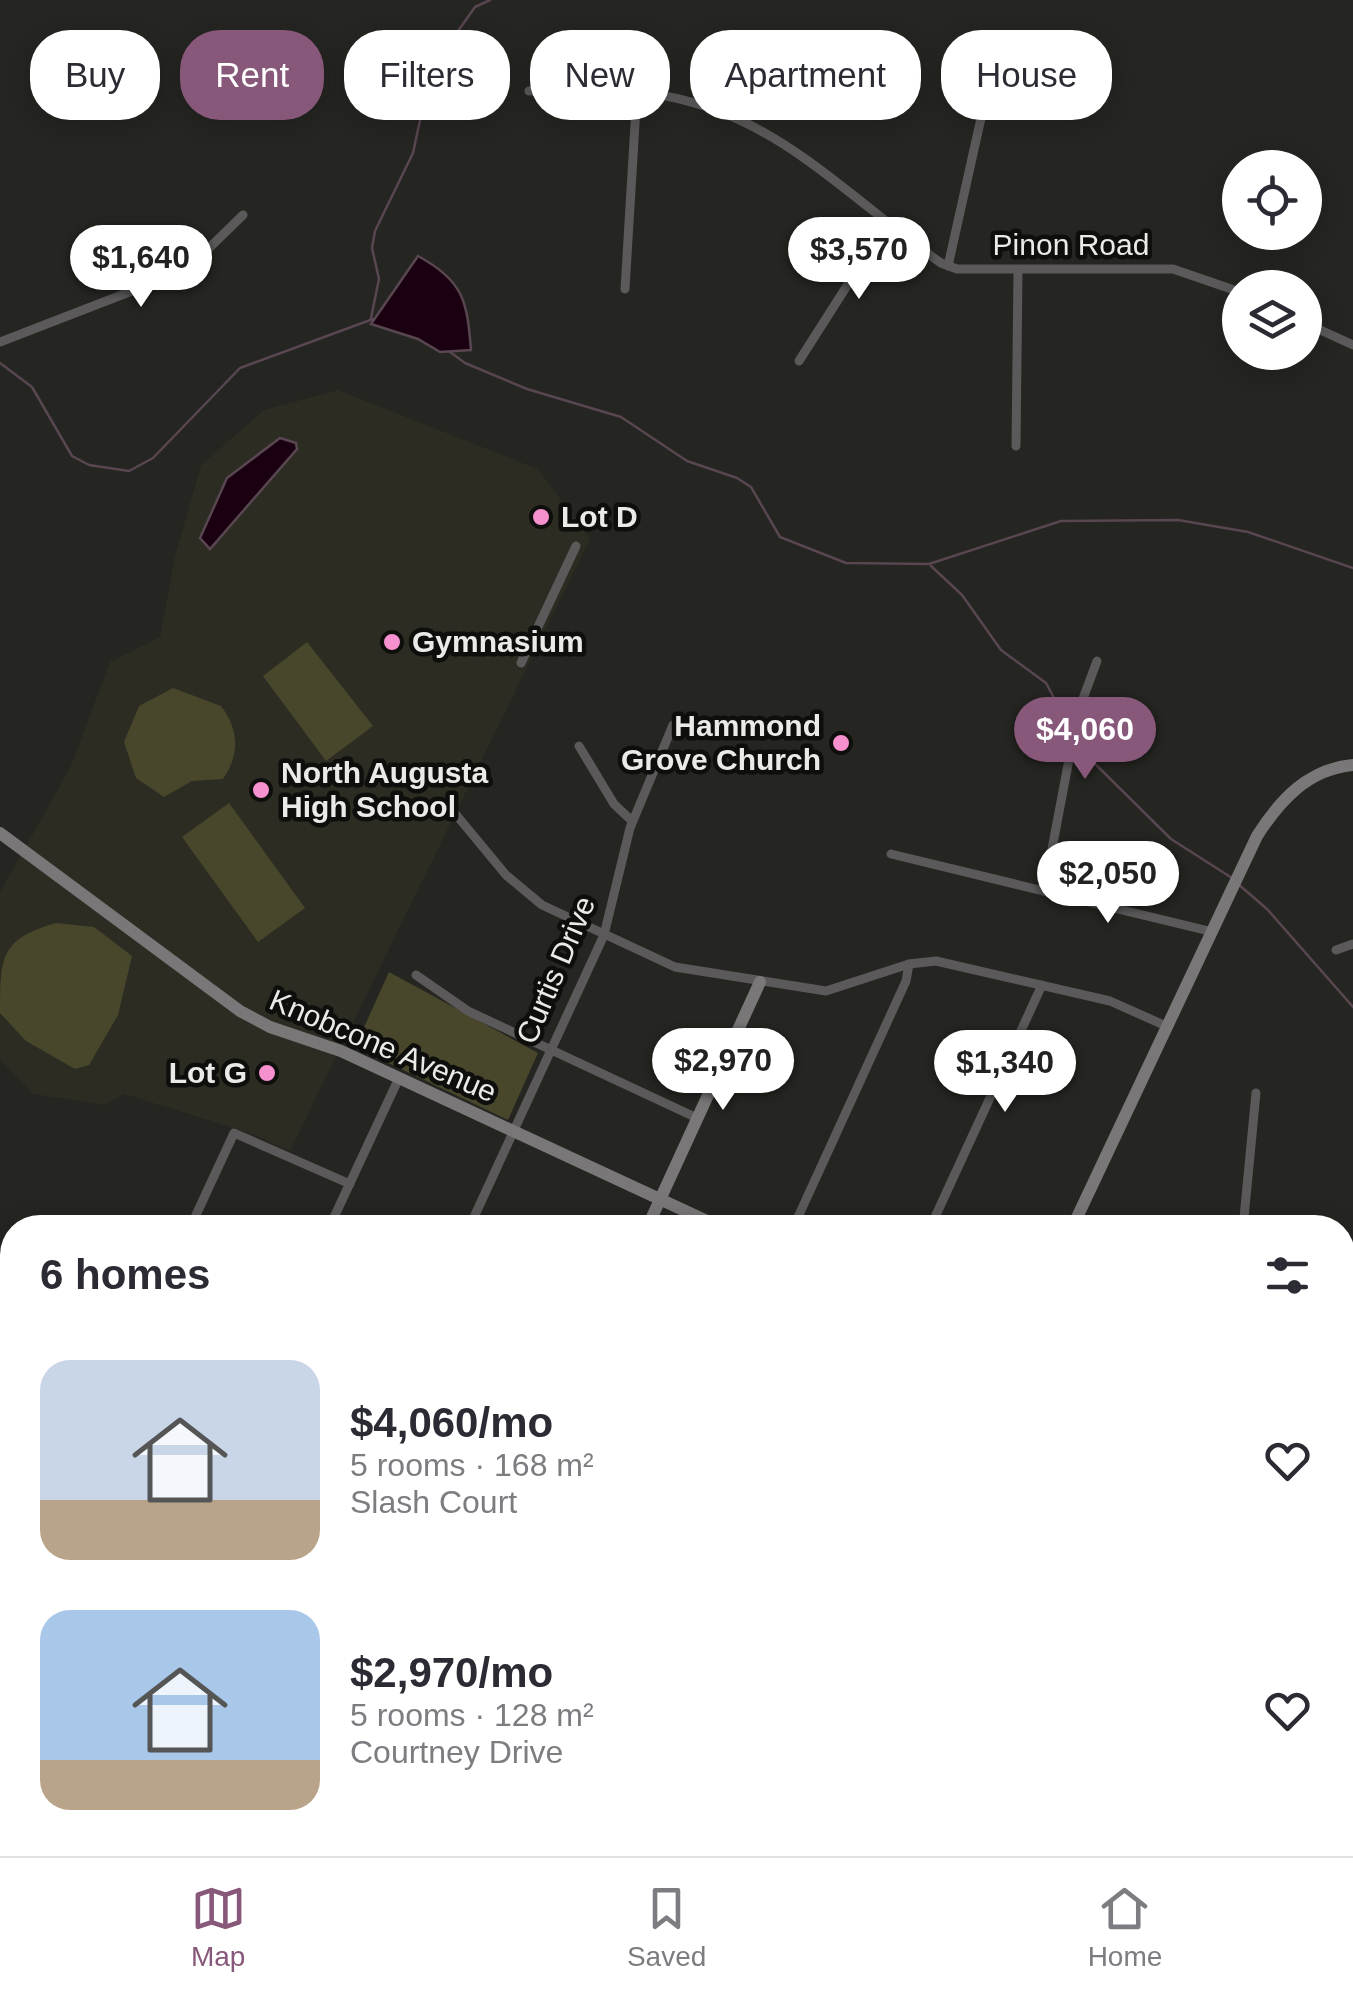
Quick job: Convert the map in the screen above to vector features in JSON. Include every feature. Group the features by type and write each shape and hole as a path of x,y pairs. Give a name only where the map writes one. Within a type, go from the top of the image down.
{"street":[{"name":"Pinon Road","path":"670,98 739,120 948,266 1018,271 1173,270 1222,286"},
{"path":"625,289 635,120"},
{"path":"948,266 981,120"},
{"path":"0,342 174,274 204,254 243,215"},
{"path":"799,360 887,223"},
{"path":"1016,446 1018,271"},
{"path":"1322,331 1353,345"},
{"path":"521,663 576,546"},
{"path":"1044,891 1078,712 1097,661"},
{"name":"Curtis Drive","path":"475,1215 604,935 632,821 673,725"},
{"path":"579,746 614,804 632,821"},
{"path":"1078,1215 1209,932 1274,810 1309,778 1353,765"},
{"path":"453,811 524,892 674,967 826,991 908,964 936,961 1110,1001 1166,1026"},
{"name":"Knobcone Avenue","path":"0,834 240,1011 399,1078 692,1215"},
{"path":"891,854 1209,932"},
{"path":"1336,950 1353,944"},
{"path":"799,1215 906,981 908,964"},
{"path":"416,975 468,1011 697,1118"},
{"path":"654,1215 760,982"},
{"path":"936,1215 1042,985"},
{"path":"336,1215 399,1078"},
{"path":"1244,1215 1256,1094"},
{"path":"196,1215 234,1132 350,1184"}],"shaded area":[{"path":"418,256 445,274 460,294 468,318 471,350 440,352 418,339 371,324"},
{"name":"North Augusta High School","path":"338,390 538,469 590,539 290,1151 250,1133 124,1094 105,1105 33,1094 0,1059 0,892 70,768 110,662 160,637 175,556 201,465 264,410"},
{"path":"280,438 296,443 297,449 210,549 200,538 227,478"},
{"path":"307,642 373,726 326,761 263,676"},
{"path":"173,688 221,706 234,733 235,751 223,779 192,781 164,797 136,778 124,742 139,706"},
{"path":"229,803 305,908 258,942 182,837"},
{"path":"56,923 94,927 132,956 118,1015 89,1065 75,1069 26,1041 0,1013 1,978 7,953 24,936"},
{"path":"389,972 538,1053 508,1120 355,1047"}],"waterway":[{"path":"371,318 379,279 372,248 375,231 413,153 431,69 475,7 490,0"},
{"path":"0,363 32,387 72,456 89,465 129,471 153,458 240,368 373,319"},
{"path":"450,352 465,363 527,389 621,417 687,461 737,478 751,487 780,537 846,563 929,564 1061,521 1178,520 1248,532 1353,568"},
{"path":"931,566 962,595 1001,650 1046,683 1070,728"},
{"path":"1076,745 1171,839 1232,878"},
{"path":"1238,884 1267,909 1353,1007"}],"place":[{"name":"Lot D","path":"541,517"},
{"name":"Gymnasium","path":"392,642"},
{"name":"Hammond Grove Church","path":"841,743"},
{"name":"North Augusta High School","path":"261,790"},
{"name":"Lot G","path":"267,1073"}]}
